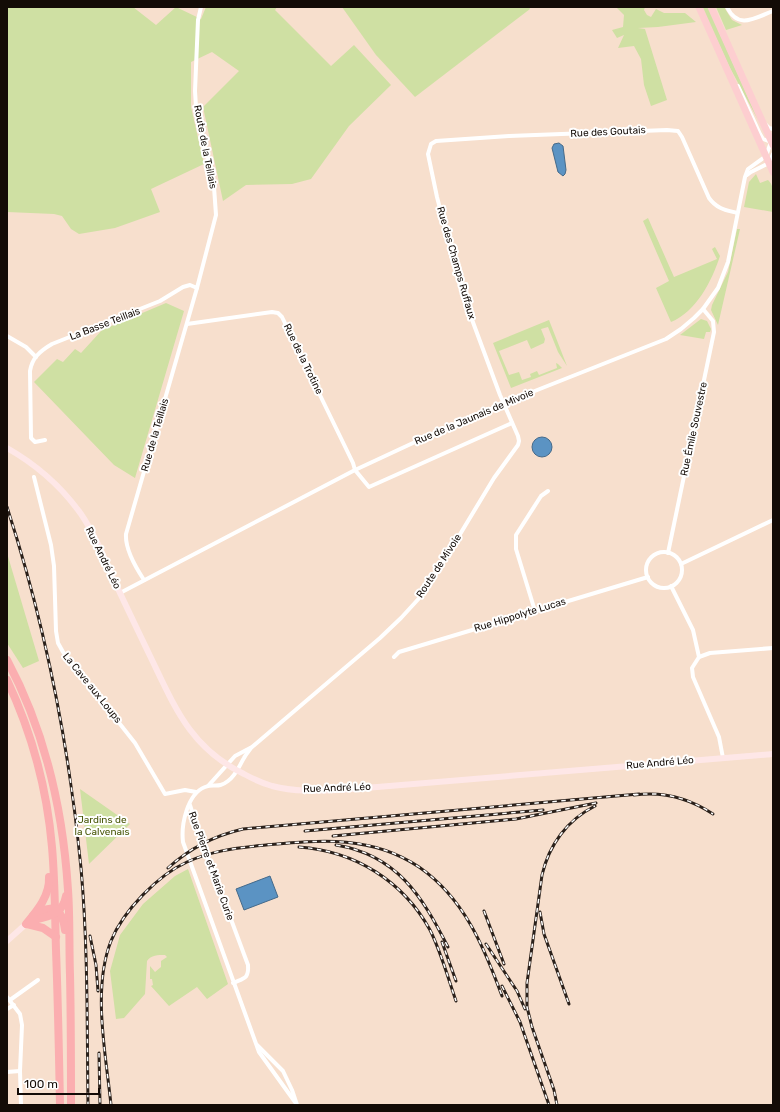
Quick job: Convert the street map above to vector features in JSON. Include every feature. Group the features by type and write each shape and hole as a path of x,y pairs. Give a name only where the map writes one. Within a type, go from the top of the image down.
{"highway":[{"path":"7,660 20,685 42,742 60,818 68,889 72,1062 71,1105"},
{"path":"7,680 22,716 37,761 46,800 51,835 56,911 60,1105"},
{"path":"26,924 33,916 47,893 50,880 37,761"},
{"path":"26,924 56,911 65,901 68,889"},
{"path":"33,916 43,910 56,911"},
{"path":"56,911 64,923 72,1062"},
{"path":"26,924 43,928 56,937"}],"main road":[{"path":"699,7 771,157 773,172"},
{"path":"712,7 772,143"}],"street":[{"name":"Route de la Teillais","path":"197,288 216,215 214,187 196,107 198,20 201,7"},
{"path":"727,7 733,16 742,21 756,18 773,11"},
{"path":"726,66 739,88 760,134 763,139 772,143 771,157 745,177"},
{"path":"762,120 773,129"},
{"name":"Rue des Goutais","path":"432,144 436,141 509,136 666,130 678,131 709,198 714,205 722,210 737,213"},
{"name":"Rue des Champs Ruffaux","path":"432,144 428,154 436,193 456,270 482,350 503,403"},
{"name":"Rue de la Jaunais de Mivoie","path":"120,593 355,470 503,403 666,339 681,329 703,309 718,288 723,278 728,262 737,213 748,169 771,157"},
{"name":"La Basse Teillais","path":"36,357 41,351 52,344 153,304 183,287 190,285 197,288"},
{"name":"Rue de la Teillais","path":"144,580 127,547 125,541 126,534 197,288"},
{"name":"Rue Émile Souvestre","path":"668,552 714,332 713,321 703,309"},
{"name":"Rue de la Trotine","path":"187,324 272,312 278,313 282,317 353,463 355,470 369,487 512,423"},
{"path":"7,336 26,347 36,357 32,363 30,371 31,438 35,442 45,440"},
{"name":"Route de Mivoie","path":"208,786 235,756 252,747 380,638 401,618 422,594 436,574 494,478 518,445 518,436 503,403"},
{"name":"Rue André Léo","path":"7,448 40,470 56,484 81,514 93,535 176,710 193,735 210,753 227,766 272,786 313,791 341,790 773,754"},
{"name":"La Cave aux Loups","path":"34,477 51,545 54,566 56,631 60,648 135,743 165,794 185,790 196,792"},
{"path":"535,611 516,549 516,535 541,496 548,491"},
{"path":"681,564 773,520"},
{"path":"662,552 668,552 674,555 681,564 682,572 680,578 676,583 664,588 657,586 652,582 648,577 646,570 650,558 662,552"},
{"name":"Rue Hippolyte Lucas","path":"394,658 399,652 648,577"},
{"path":"671,586 693,630 699,657"},
{"path":"723,758 719,737 693,677 692,668 699,657 710,653 773,648"},
{"name":"Route de Mivoie","path":"238,771 244,758 252,747"},
{"path":"190,805 196,792 208,786 221,786 238,771"},
{"name":"Rue Pierre et Marie Curie","path":"190,805 185,816 182,835 183,842 233,983 261,1055 296,1103"},
{"name":"Rue Pierre et Marie Curie","path":"190,805 248,965 248,974 246,977 233,983"},
{"path":"7,941 26,924"},
{"path":"21,1105 20,1071 22,1025 20,1014 8,999 38,980"},
{"path":"7,1009 14,1005"},
{"name":"Rue Pierre et Marie Curie","path":"254,1040 283,1071 296,1103"},
{"path":"7,1072 20,1071"}],"green space":[{"path":"7,7 133,7 156,25 176,7 201,19 206,7 277,7 275,10 331,66 354,45 391,85 349,126 311,179 292,184 246,185 223,201 203,107 239,71 212,52 191,62 191,107 204,164 151,189 160,212 115,228 79,234 71,229 62,216 54,214 7,212"},
{"path":"342,7 529,7 530,9 415,97 376,55"},
{"path":"616,7 645,7 644,10 647,15 651,17 656,9 664,13 685,13 696,22 638,28 645,29 667,100 651,106 644,85 641,59 634,46 618,48 624,35 617,38 612,30 623,27 624,15"},
{"path":"702,7 708,7 758,120 729,66"},
{"path":"716,7 724,7 732,20 742,25 726,30"},
{"path":"756,174 760,183 768,180 771,183 774,195 773,212 744,207 749,182"},
{"path":"648,218 674,277 717,259 712,249 715,247 720,256 717,266 702,295 688,311 671,322 656,288 669,281 643,221"},
{"path":"737,229 740,229 718,325 711,310 728,272"},
{"path":"166,303 184,311 135,478 114,465 34,382 57,359 63,362 75,349 81,353 102,330"},
{"path":"701,319 707,321 711,329 710,332 706,332 704,339 680,335"},
{"path":"549,320 567,366 558,352 548,327 541,329 545,339 544,343 531,349 527,340 499,351 509,375 519,372 522,380 531,377 530,374 537,371 539,375 557,368 556,363 562,368 511,388 493,343"},
{"path":"7,553 39,661 23,668 7,643"},
{"name":"Jardins de la Calvenais","path":"80,789 130,824 89,864"},
{"path":"188,869 228,984 207,999 197,987 169,1006 151,986 153,985 152,979 150,979 150,966 155,972 161,967 161,961 167,957 165,955 155,956 147,961 145,994 124,1018 116,1019 110,971 120,935 143,904 175,876"}],"water":[{"path":"559,143 563,146 566,170 563,176 558,172 552,148 554,144"},
{"path":"538,437 546,437 552,443 552,451 546,457 538,457 532,451 532,443"},
{"path":"270,876 278,897 244,910 236,889"}],"railway":[{"path":"7,507 21,551 44,640 54,685 70,776 81,868 85,927 88,1105"},
{"path":"168,868 185,854 202,844 222,835 243,829 639,794"},
{"path":"634,795 655,794 675,797 704,808 713,814"},
{"path":"333,836 516,819 596,803"},
{"path":"557,1105 554,1090 532,1027 527,1007 527,983 542,875 545,864 554,844 561,834 576,818 595,806"},
{"path":"305,831 543,810"},
{"path":"111,1105 101,1001 105,960 111,941 124,918 153,885 176,868 206,855 226,850 256,846 326,841 345,842 383,849 401,857 419,867 435,879 460,909 480,942 502,996"},
{"path":"336,845 357,850 376,858 391,868 417,895 428,911 448,947"},
{"path":"299,847 320,850 358,862 391,883 406,897 419,913 434,938 456,1001"},
{"path":"484,911 504,964"},
{"path":"540,912 544,934 569,1004"},
{"path":"90,936 96,965 98,991"},
{"path":"442,942 456,981"},
{"path":"486,944 517,991 525,1009"},
{"path":"502,986 520,1022 549,1105"},
{"path":"99,1053 100,1105"}]}
